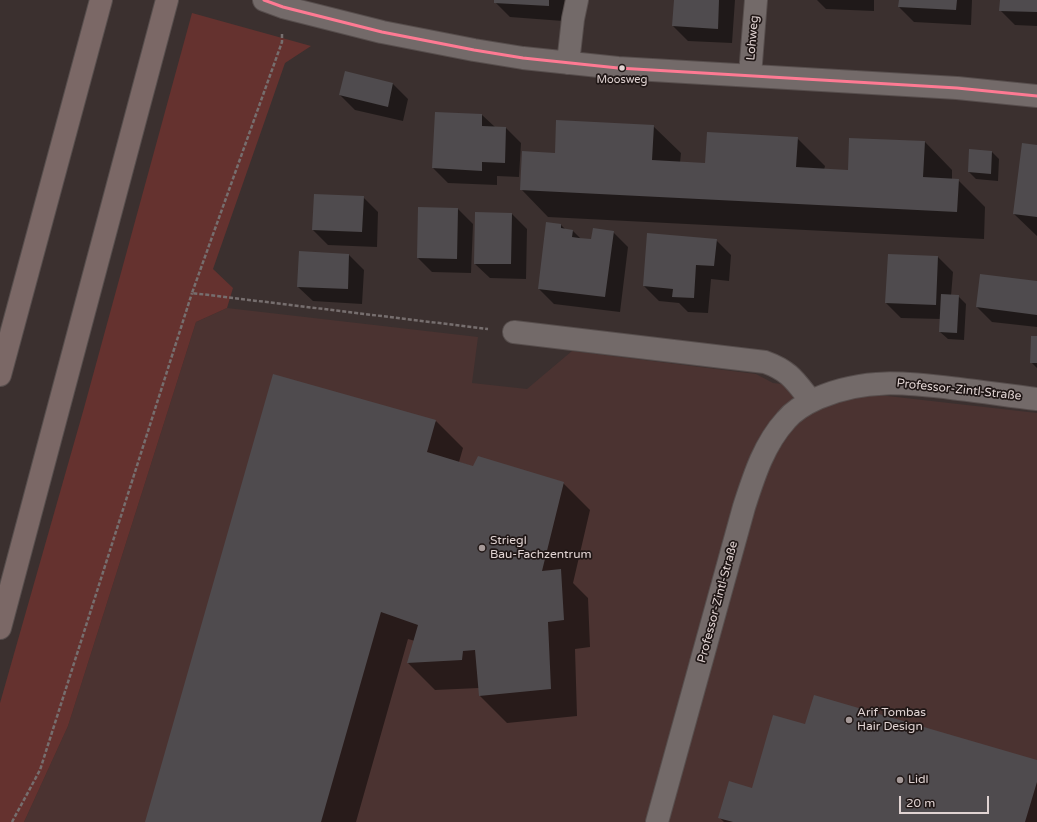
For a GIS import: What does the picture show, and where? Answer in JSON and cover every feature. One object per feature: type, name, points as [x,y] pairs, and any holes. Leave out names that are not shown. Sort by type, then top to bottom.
[{"type":"highway","points":[[0,375],[101,0]]},
{"type":"highway","points":[[0,628],[166,0]]},
{"type":"street","points":[[568,63],[573,19],[577,0]]},
{"type":"street","name":"Lohweg","points":[[750,75],[756,0]]},
{"type":"street","points":[[270,2],[382,32],[523,58],[618,68],[957,88],[1037,96]]},
{"type":"street","points":[[514,332],[765,362],[786,372],[811,401]]},
{"type":"street","name":"Professor-Zintl-Straße","points":[[658,822],[744,507],[766,449],[786,419],[811,401],[835,391],[880,383],[907,383],[1037,399]]},
{"type":"path","points":[[12,822],[40,770],[192,293],[282,42],[270,2]]},
{"type":"path","points":[[192,293],[514,332]]},
{"type":"shaded area","points":[[192,13],[311,46],[285,63],[213,269],[233,288],[227,308],[196,322],[68,726],[24,822],[0,822],[0,703],[84,408]]},
{"type":"shaded area","points":[[227,308],[478,337],[472,383],[527,389],[572,351],[756,374],[773,383],[1037,413],[1037,822],[24,822],[68,726],[196,322]]},
{"type":"building","points":[[494,0],[549,0],[549,6],[494,3]]},
{"type":"building","points":[[674,0],[719,0],[718,29],[672,26]]},
{"type":"building","points":[[899,0],[957,0],[956,10],[898,7]]},
{"type":"building","points":[[1000,0],[1037,0],[1037,12],[999,11]]},
{"type":"building","points":[[345,71],[393,83],[388,107],[339,95]]},
{"type":"building","points":[[435,112],[482,114],[482,126],[506,127],[505,163],[482,162],[482,171],[432,168]]},
{"type":"building","points":[[556,120],[654,125],[652,160],[705,163],[707,132],[798,137],[796,167],[848,170],[849,138],[925,141],[923,177],[959,179],[957,212],[520,190],[522,151],[555,153]]},
{"type":"building","points":[[1022,143],[1037,145],[1037,217],[1013,214]]},
{"type":"building","points":[[969,149],[992,151],[991,174],[968,172]]},
{"type":"building","points":[[314,194],[364,196],[362,232],[312,230]]},
{"type":"building","points":[[418,207],[458,208],[457,259],[417,258]]},
{"type":"building","points":[[475,212],[512,213],[511,264],[474,264]]},
{"type":"building","points":[[546,222],[561,224],[561,228],[573,230],[572,237],[579,238],[591,239],[593,228],[614,231],[605,297],[538,289]]},
{"type":"building","points":[[647,233],[717,239],[714,266],[696,265],[694,298],[672,297],[673,289],[643,286]]},
{"type":"building","points":[[299,251],[349,254],[348,289],[297,287]]},
{"type":"building","points":[[888,254],[938,256],[936,305],[885,303]]},
{"type":"building","points":[[980,274],[1037,281],[1037,315],[976,307]]},
{"type":"building","points":[[941,294],[959,295],[957,333],[939,332]]},
{"type":"building","points":[[1031,336],[1037,336],[1037,363],[1030,363]]},
{"type":"building","points":[[273,374],[436,420],[427,452],[473,466],[478,456],[564,482],[542,571],[561,569],[564,620],[548,622],[551,689],[479,696],[475,650],[463,651],[462,660],[407,663],[418,625],[381,612],[321,822],[145,822]]},
{"type":"building","points":[[814,695],[1037,760],[1037,782],[1025,822],[733,822],[718,818],[729,781],[752,788],[773,715],[805,724]]},
{"type":"transit line","points":[[264,0],[283,7],[382,32],[523,58],[618,68],[957,88],[1037,96]]},
{"type":"place","name":"Moosweg","points":[[622,68]]},
{"type":"place","name":"Striegl Bau-Fachzentrum","points":[[482,548]]},
{"type":"place","name":"Arif Tombas Hair Design","points":[[849,720]]},
{"type":"place","name":"Lidl","points":[[900,780]]}]
